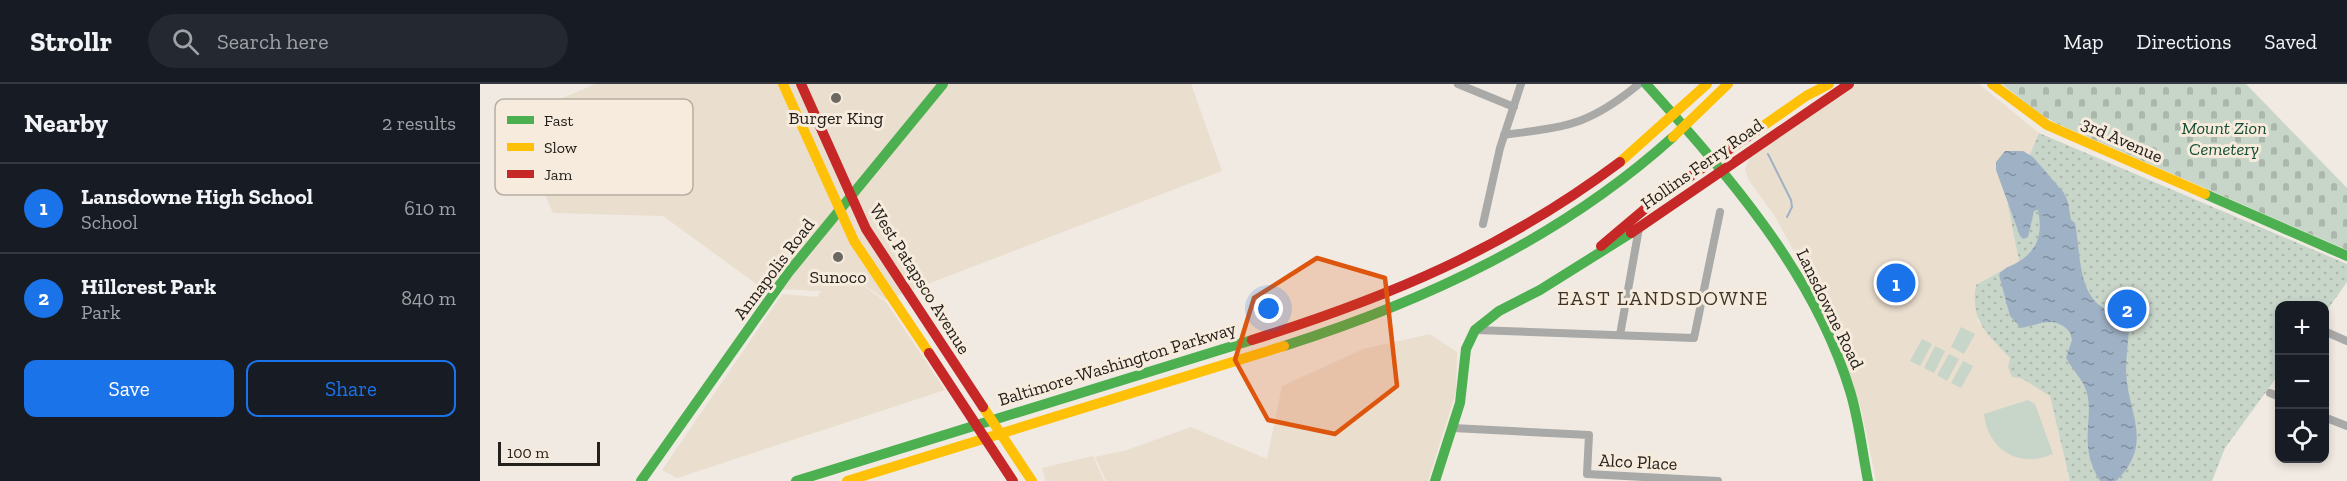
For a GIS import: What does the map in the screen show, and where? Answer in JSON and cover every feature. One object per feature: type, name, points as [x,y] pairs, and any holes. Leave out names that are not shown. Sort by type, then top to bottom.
[{"type":"main road","name":"West Patapsco Avenue","points":[[783,84],[839,212],[873,271],[1013,481]]},
{"type":"main road","name":"West Patapsco Avenue","points":[[801,84],[850,198],[885,262],[1032,481]]},
{"type":"main road","name":"Annapolis Road","points":[[641,481],[788,273],[943,84]]},
{"type":"main road","name":"Lansdowne Road","points":[[1646,84],[1723,170],[1786,256],[1816,311],[1847,380],[1868,481]]},
{"type":"main road","name":"Baltimore-Washington Parkway","points":[[796,481],[1266,335],[1413,283],[1491,246],[1552,210],[1612,169],[1667,123],[1707,84]]},
{"type":"main road","name":"Baltimore-Washington Parkway","points":[[847,481],[1355,322],[1426,294],[1498,259],[1560,223],[1621,181],[1677,134],[1728,84]]},
{"type":"main road","name":"Hollins Ferry Road","points":[[1574,270],[1652,203],[1806,96],[1829,84]]},
{"type":"main road","name":"Hollins Ferry Road","points":[[1475,330],[1499,311],[1574,270],[1639,228],[1849,84]]},
{"type":"main road","name":"3rd Avenue","points":[[1992,84],[2047,125],[2347,255]]},
{"type":"main road","points":[[1435,481],[1454,428],[1463,389],[1466,349],[1475,330]]},
{"type":"main road","points":[[997,458],[1009,462],[1022,481]]},
{"type":"street","points":[[1458,84],[1514,107]]},
{"type":"street","points":[[1483,224],[1504,135],[1521,84]]},
{"type":"street","points":[[1504,135],[1573,125],[1587,120],[1617,102],[1639,84]]},
{"type":"street","points":[[1475,330],[1694,338],[1720,212]]},
{"type":"street","points":[[1620,335],[1639,228]]},
{"type":"street","points":[[2329,333],[2347,341]]},
{"type":"street","points":[[2270,393],[2275,395]]},
{"type":"street","points":[[2329,419],[2347,426]]},
{"type":"street","name":"Alco Place","points":[[1454,428],[1589,435],[1587,474],[1718,481]]},
{"type":"highlighted area","points":[[1317,258],[1385,278],[1397,386],[1335,434],[1268,420],[1235,360],[1254,298]]},
{"type":"shaded area","points":[[595,84],[1191,84],[1222,171],[886,300],[839,268],[886,302],[945,390],[677,478],[662,470],[782,294],[817,297],[821,291],[762,288],[663,216],[553,213],[545,195],[693,195],[693,99],[561,99]]},
{"type":"shaded area","points":[[1856,84],[1979,84],[2039,133],[2008,206],[2019,261],[1977,320],[2010,358],[2008,367],[2050,396],[2070,481],[1876,481],[1862,412],[1838,340],[1810,280],[1774,215],[1748,179],[1745,169],[1751,155]]},
{"type":"shaded area","points":[[1430,334],[1457,352],[1456,392],[1428,481],[1106,481],[1095,457],[1127,450],[1191,427],[1267,459],[1282,386],[1363,349]]},
{"type":"shaded area","points":[[1093,456],[1104,481],[1046,481],[1042,468]]},
{"type":"green space","name":"Mount Zion Cemetery","points":[[2002,84],[2246,84],[2347,188],[2347,250],[2058,124],[2041,115]]},
{"type":"green space","points":[[2039,133],[2347,264],[2347,282],[2329,307],[2329,301],[2275,301],[2275,379],[2225,448],[2212,481],[2070,481],[2050,396],[2021,378],[2012,377],[2008,367],[2010,358],[1988,334],[1978,318],[1976,285],[2019,261],[2008,206]]},
{"type":"green space","points":[[1961,327],[1975,334],[1964,354],[1951,347]]},
{"type":"green space","points":[[1922,339],[1932,344],[1920,366],[1910,361]]},
{"type":"green space","points":[[1935,346],[1945,351],[1934,373],[1924,368]]},
{"type":"green space","points":[[1949,354],[1959,359],[1947,381],[1937,375]]},
{"type":"green space","points":[[1963,361],[1973,366],[1961,388],[1951,383]]},
{"type":"green space","points":[[2028,400],[2035,404],[2053,454],[2028,459],[2017,457],[2007,453],[1992,438],[1984,414]]},
{"type":"water","points":[[2005,151],[2023,151],[2033,157],[2064,193],[2071,220],[2075,223],[2083,277],[2091,297],[2106,309],[2119,313],[2129,323],[2127,385],[2137,440],[2128,467],[2116,481],[2100,481],[2093,467],[2088,441],[2088,396],[2084,385],[2066,358],[2072,340],[2070,332],[2058,323],[2052,322],[2021,328],[2010,316],[1999,275],[2004,269],[2029,254],[2037,242],[2040,227],[2038,210],[2034,211],[2028,237],[2023,239],[2020,236],[1996,170],[1996,162]]},
{"type":"waterway","points":[[1768,154],[1791,200],[1792,207],[1787,217]]},
{"type":"traffic: fast","points":[[641,481],[788,273],[943,84]]},
{"type":"traffic: fast","points":[[1646,84],[1737,189],[1791,265],[1814,305],[1834,347],[1850,391],[1868,481]]},
{"type":"traffic: fast","points":[[1284,346],[1389,309],[1440,287],[1538,236],[1585,206],[1673,137]]},
{"type":"traffic: fast","points":[[2205,194],[2347,256]]},
{"type":"traffic: fast","points":[[1435,481],[1460,403],[1466,349],[1475,330],[1499,311],[1540,290],[1631,233]]},
{"type":"traffic: fast","points":[[796,481],[1252,340]]},
{"type":"traffic: slow","points":[[783,84],[854,241],[929,353]]},
{"type":"traffic: slow","points":[[1620,162],[1707,84]]},
{"type":"traffic: slow","points":[[1673,137],[1728,84]]},
{"type":"traffic: slow","points":[[1756,131],[1806,96],[1829,84]]},
{"type":"traffic: slow","points":[[1992,84],[2047,125],[2205,194]]},
{"type":"traffic: slow","points":[[847,481],[1284,346]]},
{"type":"traffic: slow","points":[[983,407],[1032,481]]},
{"type":"traffic: jam","points":[[801,84],[866,229],[983,407]]},
{"type":"traffic: jam","points":[[1631,233],[1849,84]]},
{"type":"traffic: jam","points":[[1601,246],[1652,203],[1756,131]]},
{"type":"traffic: jam","points":[[1252,340],[1351,306],[1444,268],[1533,220],[1577,193],[1620,162]]},
{"type":"traffic: jam","points":[[929,353],[1013,481]]},
{"type":"place","name":"Burger King","points":[[836,98]]},
{"type":"place","name":"Sunoco","points":[[838,257]]},
{"type":"place","name":"Lansdowne High School","points":[[1896,283]]},
{"type":"place","name":"Hillcrest Park","points":[[2127,309]]},
{"type":"district","name":"EAST LANDSDOWNE","points":[[1663,298]]}]
